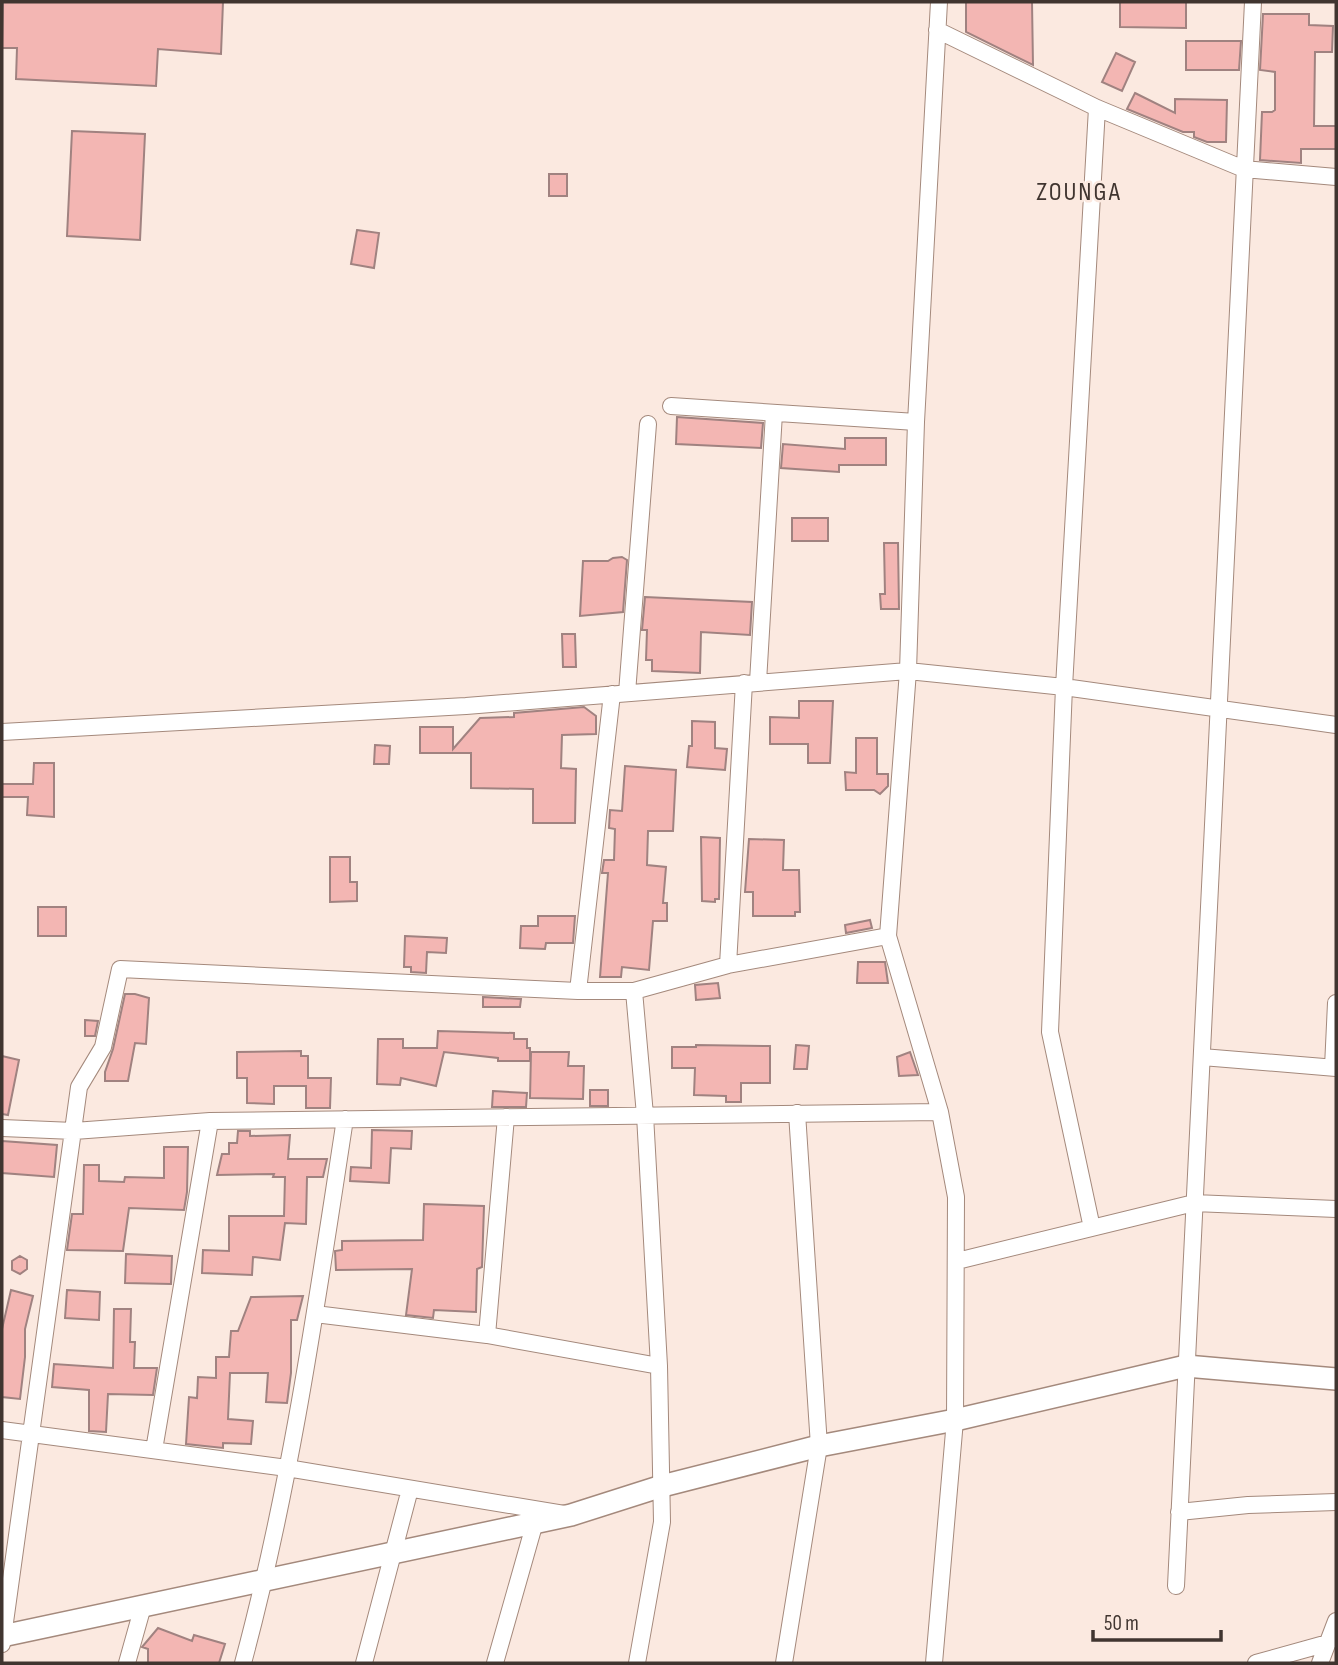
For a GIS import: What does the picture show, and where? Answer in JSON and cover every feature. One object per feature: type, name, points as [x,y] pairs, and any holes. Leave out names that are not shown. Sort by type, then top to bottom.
[{"type":"street","points":[[934,1663],[955,1420],[956,1197],[940,1112],[888,936],[908,671],[916,422],[939,2]]},
{"type":"street","points":[[1176,1586],[1253,2]]},
{"type":"street","points":[[937,30],[1097,108],[1244,169],[1336,177]]},
{"type":"street","points":[[1092,1228],[1050,1032],[1064,687],[1097,108]]},
{"type":"street","points":[[671,406],[916,422]]},
{"type":"street","points":[[728,965],[774,413]]},
{"type":"street","points":[[578,991],[619,693],[648,424]]},
{"type":"street","points":[[2,732],[466,706],[908,671],[1064,687],[1336,724]]},
{"type":"street","points":[[888,936],[728,965],[634,991],[578,991],[120,969],[103,1047],[79,1087],[31,1434],[9,1548],[3,1638],[394,1552],[537,1516],[571,1515],[662,1486],[819,1446],[955,1420],[1186,1366],[1336,1378]]},
{"type":"street","points":[[634,991],[645,1115],[659,1366],[663,1522],[637,1663]]},
{"type":"street","points":[[1202,1057],[1335,1068],[1336,1003]]},
{"type":"street","points":[[2,1128],[74,1131],[210,1121],[940,1112]]},
{"type":"street","points":[[784,1663],[819,1446],[797,1113]]},
{"type":"street","points":[[487,1335],[506,1117]]},
{"type":"street","points":[[243,1663],[265,1581],[287,1468],[315,1314],[345,1119]]},
{"type":"street","points":[[153,1450],[210,1121]]},
{"type":"street","points":[[957,1261],[1194,1203],[1336,1209]]},
{"type":"street","points":[[315,1314],[487,1335],[659,1366]]},
{"type":"street","points":[[2,1430],[287,1468],[410,1489],[537,1516]]},
{"type":"street","points":[[364,1663],[410,1489]]},
{"type":"street","points":[[1179,1512],[1248,1505],[1336,1502]]},
{"type":"street","points":[[495,1663],[537,1516]]},
{"type":"street","points":[[127,1663],[143,1606]]},
{"type":"street","points":[[1320,1663],[1336,1621]]},
{"type":"street","points":[[1256,1663],[1328,1643]]},
{"type":"building","points":[[3,2],[223,2],[221,54],[158,49],[156,86],[16,79],[17,48],[2,48]]},
{"type":"building","points":[[966,2],[1032,2],[1033,65],[966,32]]},
{"type":"building","points":[[1120,2],[1186,2],[1186,28],[1120,27]]},
{"type":"building","points":[[1263,14],[1309,14],[1309,25],[1333,26],[1332,52],[1315,52],[1314,126],[1336,126],[1336,149],[1301,149],[1301,163],[1260,160],[1262,112],[1275,110],[1275,72],[1260,70]]},
{"type":"building","points":[[1186,41],[1241,41],[1239,70],[1186,70]]},
{"type":"building","points":[[1116,53],[1135,62],[1122,91],[1102,82]]},
{"type":"building","points":[[1135,93],[1175,113],[1175,99],[1227,100],[1226,142],[1207,142],[1194,137],[1194,132],[1183,132],[1127,109]]},
{"type":"building","points":[[72,131],[145,134],[140,240],[67,236]]},
{"type":"building","points":[[549,174],[567,174],[567,196],[549,196]]},
{"type":"building","points":[[357,230],[379,233],[374,268],[351,264]]},
{"type":"building","points":[[677,417],[763,423],[761,448],[676,444]]},
{"type":"building","points":[[845,438],[886,438],[886,465],[839,465],[839,472],[781,468],[783,444],[845,449]]},
{"type":"building","points":[[792,518],[828,518],[828,541],[792,541]]},
{"type":"building","points":[[884,543],[898,543],[899,609],[881,609],[880,594],[885,594]]},
{"type":"building","points":[[622,557],[627,560],[623,612],[580,616],[583,561],[608,561]]},
{"type":"building","points":[[645,597],[752,602],[750,635],[701,632],[700,673],[652,671],[652,660],[646,660],[647,630],[642,630]]},
{"type":"building","points":[[562,634],[575,634],[576,667],[563,667]]},
{"type":"building","points":[[799,701],[833,701],[830,763],[808,763],[808,744],[770,744],[770,717],[799,718]]},
{"type":"building","points":[[584,707],[596,716],[596,734],[562,735],[561,768],[576,769],[575,823],[533,823],[533,789],[471,788],[471,753],[420,753],[420,727],[453,727],[453,749],[480,718],[514,717],[514,713]]},
{"type":"building","points":[[692,721],[715,722],[715,748],[727,749],[725,770],[687,767],[689,746],[692,746]]},
{"type":"building","points":[[856,738],[877,738],[877,774],[888,774],[888,786],[880,794],[874,790],[846,790],[845,772],[856,773]]},
{"type":"building","points":[[375,745],[390,746],[389,764],[374,764]]},
{"type":"building","points":[[34,763],[54,763],[54,817],[27,815],[28,797],[2,797],[2,784],[33,784]]},
{"type":"building","points":[[625,766],[676,770],[673,831],[648,831],[647,865],[666,867],[663,903],[667,903],[667,921],[653,921],[649,970],[622,967],[621,977],[600,977],[608,873],[602,873],[604,860],[614,860],[615,829],[609,828],[610,810],[622,811]]},
{"type":"building","points":[[701,837],[720,838],[719,899],[715,899],[715,902],[702,901]]},
{"type":"building","points":[[749,839],[784,840],[783,870],[799,870],[800,912],[795,912],[795,916],[753,916],[753,892],[745,892]]},
{"type":"building","points":[[330,857],[350,857],[350,882],[357,882],[357,901],[330,902]]},
{"type":"building","points":[[38,907],[66,907],[66,936],[38,936]]},
{"type":"building","points":[[538,916],[575,916],[573,943],[546,943],[545,949],[520,948],[521,926],[538,926]]},
{"type":"building","points":[[870,920],[872,928],[846,933],[845,925]]},
{"type":"building","points":[[405,936],[447,938],[446,953],[427,952],[426,973],[411,972],[411,967],[404,967]]},
{"type":"building","points":[[858,962],[885,962],[888,983],[857,983]]},
{"type":"building","points":[[718,983],[720,998],[696,1000],[695,985]]},
{"type":"building","points":[[125,994],[149,998],[146,1044],[135,1043],[128,1081],[105,1081],[105,1072]]},
{"type":"building","points":[[483,997],[521,999],[520,1007],[483,1007]]},
{"type":"building","points":[[85,1020],[98,1021],[95,1036],[85,1036]]},
{"type":"building","points":[[438,1031],[514,1033],[514,1039],[527,1039],[530,1061],[498,1061],[498,1058],[444,1052],[436,1086],[401,1078],[400,1085],[377,1084],[378,1039],[403,1039],[403,1048],[437,1048]]},
{"type":"building","points":[[796,1045],[809,1046],[807,1069],[794,1069]]},
{"type":"building","points":[[770,1046],[770,1083],[741,1083],[741,1102],[726,1102],[726,1096],[694,1095],[695,1068],[672,1068],[672,1047]]},
{"type":"building","points":[[301,1051],[301,1056],[308,1056],[308,1078],[331,1078],[330,1108],[306,1108],[306,1086],[274,1086],[274,1104],[247,1103],[247,1078],[237,1078],[237,1052]]},
{"type":"building","points":[[531,1052],[569,1052],[568,1066],[584,1066],[583,1099],[530,1098]]},
{"type":"building","points":[[910,1052],[918,1075],[899,1076],[897,1057]]},
{"type":"building","points":[[2,1056],[19,1060],[8,1115],[2,1114]]},
{"type":"building","points":[[590,1090],[608,1090],[608,1106],[590,1106]]},
{"type":"building","points":[[493,1091],[527,1093],[526,1107],[492,1107]]},
{"type":"building","points":[[372,1130],[412,1131],[411,1149],[391,1148],[389,1183],[350,1181],[351,1167],[371,1168]]},
{"type":"building","points":[[238,1131],[250,1131],[250,1136],[290,1135],[288,1159],[327,1159],[323,1177],[307,1177],[306,1224],[285,1223],[280,1260],[253,1257],[252,1275],[202,1273],[203,1250],[229,1251],[229,1216],[284,1216],[285,1177],[273,1177],[274,1174],[217,1175],[222,1154],[229,1154],[229,1143],[237,1143]]},
{"type":"building","points":[[2,1141],[57,1145],[54,1177],[2,1173]]},
{"type":"building","points":[[164,1147],[188,1147],[184,1210],[129,1208],[123,1251],[67,1250],[72,1214],[83,1214],[84,1165],[99,1165],[99,1181],[124,1182],[125,1177],[164,1178]]},
{"type":"building","points":[[424,1204],[484,1206],[482,1267],[477,1269],[476,1312],[434,1310],[433,1318],[406,1315],[412,1269],[336,1270],[335,1251],[342,1250],[342,1241],[423,1240]]},
{"type":"building","points":[[126,1254],[172,1256],[171,1284],[125,1283]]},
{"type":"building","points":[[20,1256],[27,1260],[27,1269],[20,1274],[12,1270],[12,1261]]},
{"type":"building","points":[[11,1290],[33,1296],[25,1329],[20,1399],[2,1397],[2,1329]]},
{"type":"building","points":[[67,1290],[100,1292],[99,1320],[65,1318]]},
{"type":"building","points":[[303,1296],[297,1320],[291,1320],[291,1373],[287,1403],[266,1402],[268,1373],[230,1373],[228,1419],[253,1421],[251,1444],[223,1443],[223,1448],[186,1444],[189,1397],[197,1398],[198,1377],[216,1378],[216,1357],[229,1357],[231,1331],[238,1331],[251,1297]]},
{"type":"building","points":[[114,1309],[131,1309],[130,1342],[135,1342],[134,1368],[157,1368],[153,1395],[108,1394],[106,1432],[89,1431],[89,1390],[52,1387],[54,1364],[113,1368]]},
{"type":"building","points":[[158,1628],[192,1641],[194,1635],[225,1644],[219,1663],[148,1663],[148,1649],[142,1647]]},
{"type":"district","name":"ZOUNGA","points":[[1079,191]]}]
